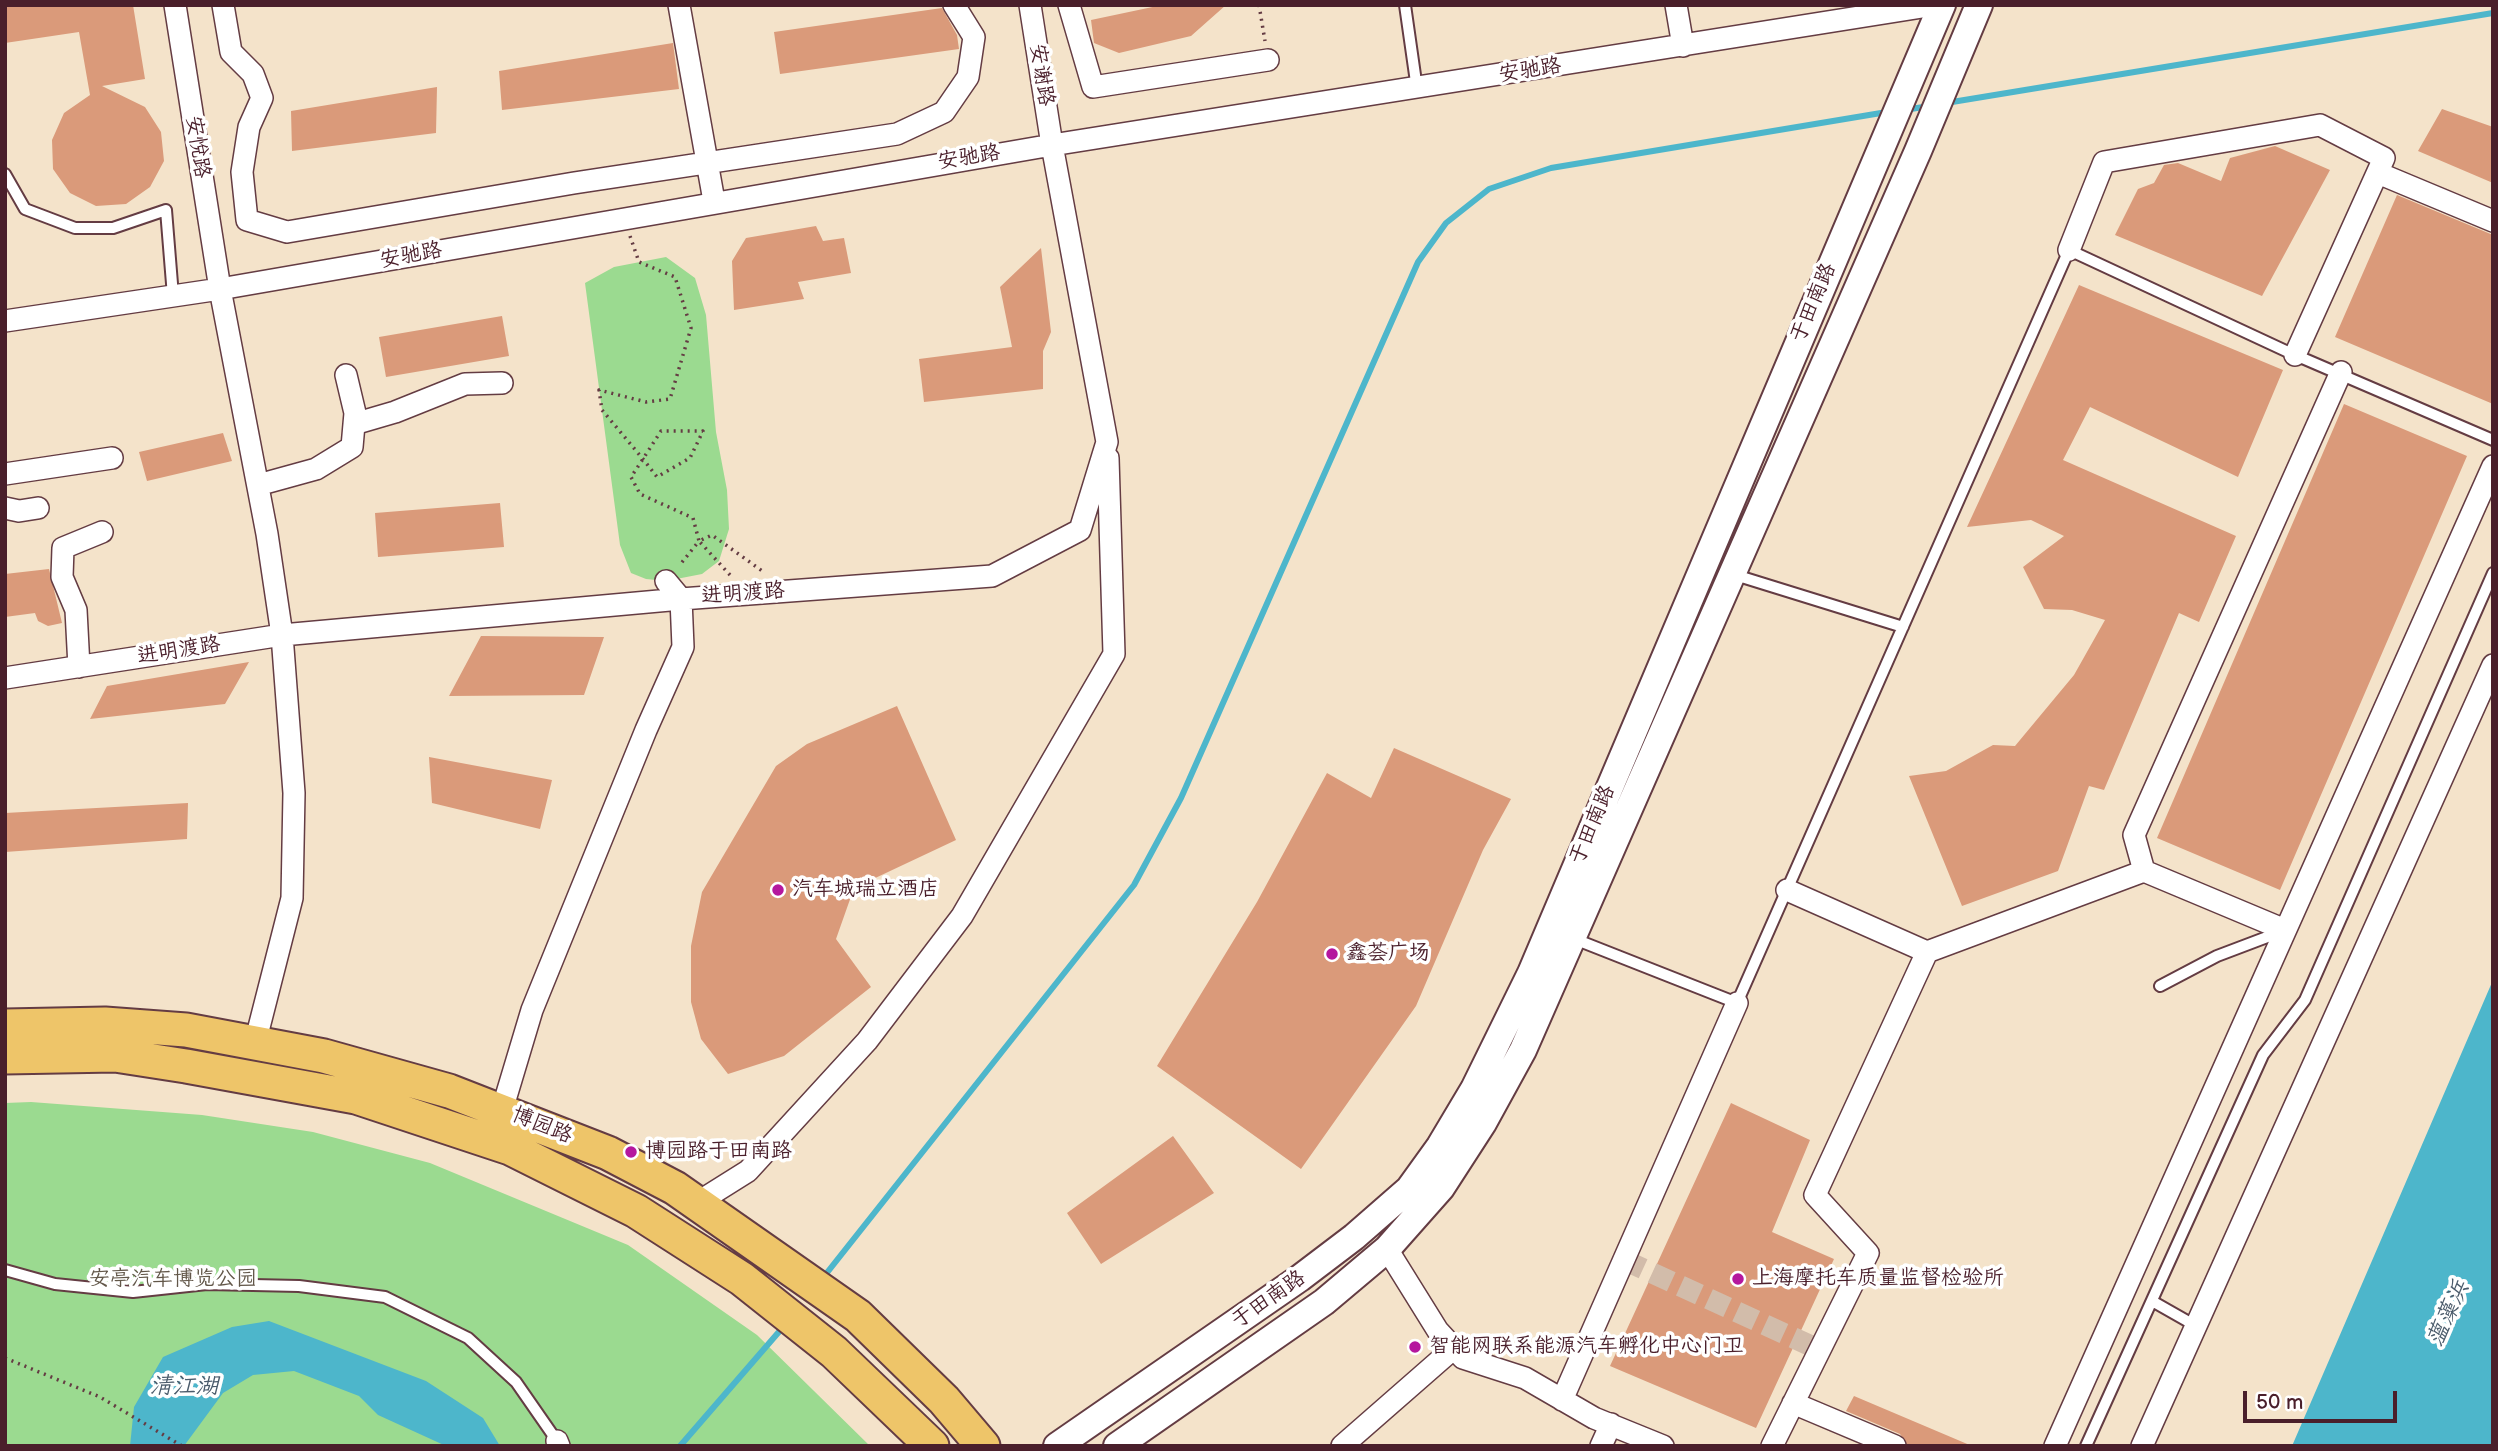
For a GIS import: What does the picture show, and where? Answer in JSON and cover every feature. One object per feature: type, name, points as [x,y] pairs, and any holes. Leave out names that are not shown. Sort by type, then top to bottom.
[{"type":"main road","name":"博园路","points":[[5,1026],[105,1024],[186,1030],[255,1043],[389,1072],[502,1110],[608,1153],[697,1203],[858,1316],[944,1400],[982,1446]]},
{"type":"main road","name":"博园路","points":[[5,1057],[115,1055],[356,1097],[433,1120],[510,1148],[584,1183],[694,1246],[742,1279],[834,1352],[932,1446]]},
{"type":"street","name":"安悦路","points":[[175,5],[220,289],[258,485],[282,635],[294,793],[292,898],[255,1043]]},
{"type":"street","points":[[223,5],[231,52],[253,74],[262,98],[249,127],[242,173],[247,220],[287,232],[574,183],[897,134],[944,112],[968,77],[974,37],[954,5]]},
{"type":"street","points":[[679,5],[714,201]]},
{"type":"street","name":"安谢路","points":[[1030,5],[1052,145]]},
{"type":"street","points":[[1069,5],[1093,87],[1268,60]]},
{"type":"street","points":[[1676,5],[1683,46]]},
{"type":"street","name":"安驰路","points":[[5,321],[220,289],[714,201],[1052,145],[1935,5]]},
{"type":"street","name":"于田南路","points":[[1117,1446],[1324,1302],[1387,1249],[1441,1188],[1483,1123],[1523,1049],[1572,938],[1604,834],[1874,162],[1942,5]]},
{"type":"street","name":"于田南路","points":[[1057,1446],[1300,1279],[1409,1189],[1474,1089],[1732,574],[1919,151],[1979,5]]},
{"type":"street","points":[[2070,250],[2104,162],[2320,125],[2385,158],[2295,355]]},
{"type":"street","name":"进明渡路","points":[[5,678],[282,635],[681,599],[992,576],[1080,530],[1107,442],[1052,145]]},
{"type":"street","points":[[2378,173],[2493,221]]},
{"type":"street","points":[[2144,871],[2134,835],[2341,372]]},
{"type":"street","points":[[258,485],[316,469],[352,447],[355,413],[346,375]]},
{"type":"street","points":[[354,424],[395,412],[465,384],[502,383]]},
{"type":"street","points":[[697,1203],[748,1171],[867,1041],[962,916],[1114,654],[1107,442]]},
{"type":"street","points":[[5,474],[112,458]]},
{"type":"street","points":[[2055,1446],[2493,466]]},
{"type":"street","points":[[5,508],[19,511],[38,508]]},
{"type":"street","points":[[79,667],[76,610],[62,577],[63,548],[102,532]]},
{"type":"street","points":[[502,1110],[532,1010],[646,730],[684,647],[681,599],[666,581]]},
{"type":"street","points":[[2142,1446],[2493,665]]},
{"type":"street","points":[[1787,890],[1927,952],[2144,871],[2285,930]]},
{"type":"street","points":[[1772,1446],[1868,1252],[1815,1195],[1927,952]]},
{"type":"street","points":[[1562,1399],[1737,1003]]},
{"type":"street","points":[[1387,1249],[1438,1331],[1463,1358],[1524,1378],[1611,1424],[1662,1446]]},
{"type":"street","points":[[1342,1446],[1454,1348]]},
{"type":"street","points":[[1793,1403],[1895,1446]]},
{"type":"street","points":[[1601,1446],[1611,1424]]},
{"type":"lane","points":[[1405,5],[1418,89]]},
{"type":"lane","points":[[5,174],[25,209],[75,228],[113,228],[166,210],[173,296]]},
{"type":"lane","points":[[1572,938],[1737,1003],[2070,250],[2295,355],[2341,372],[2493,440]]},
{"type":"lane","points":[[2086,1446],[2263,1055],[2305,1000],[2493,573]]},
{"type":"lane","points":[[1732,574],[1903,627]]},
{"type":"lane","points":[[2160,986],[2217,956],[2285,930]]},
{"type":"lane","points":[[5,1270],[55,1284],[133,1292],[220,1284],[299,1286],[385,1297],[468,1338],[516,1382],[558,1444]]},
{"type":"lane","points":[[2151,1301],[2196,1326]]},
{"type":"path","points":[[624,219],[639,262],[675,278],[691,328],[670,399],[646,402],[599,390],[602,410],[643,459],[657,477],[690,458],[703,431],[661,431],[643,459],[631,477],[640,494],[693,518],[699,541],[748,594]]},
{"type":"path","points":[[666,581],[699,541],[712,535],[772,577],[773,592]]},
{"type":"path","points":[[5,1358],[100,1397],[182,1446]]},
{"type":"green space","points":[[666,257],[695,278],[706,315],[716,432],[727,490],[729,529],[719,561],[702,574],[666,581],[646,579],[631,573],[620,545],[585,283],[614,267]]},
{"type":"green space","name":"安亭汽车博览公园","points":[[31,1102],[202,1115],[313,1132],[430,1163],[628,1245],[757,1335],[870,1446],[5,1446],[5,1103]]},
{"type":"water","name":"蕰藻浜","points":[[2493,980],[2493,1446],[2292,1446],[2371,1263]]},
{"type":"water","name":"清江湖","points":[[269,1321],[426,1381],[483,1418],[500,1446],[446,1446],[378,1415],[359,1396],[294,1371],[253,1375],[223,1393],[184,1446],[130,1446],[134,1407],[163,1357],[232,1327]]},
{"type":"building","points":[[5,5],[133,5],[145,79],[102,86],[145,107],[161,132],[164,161],[150,187],[126,204],[96,206],[70,193],[53,169],[52,140],[64,113],[90,95],[79,32],[5,43]]},
{"type":"building","points":[[1162,5],[1226,5],[1191,36],[1119,53],[1094,43],[1091,20]]},
{"type":"building","points":[[942,8],[957,35],[959,49],[780,74],[774,32]]},
{"type":"building","points":[[673,43],[679,89],[502,110],[499,71]]},
{"type":"building","points":[[437,87],[436,133],[292,151],[291,111]]},
{"type":"building","points":[[2442,109],[2493,127],[2493,183],[2418,151]]},
{"type":"building","points":[[2275,146],[2330,170],[2262,296],[2115,235],[2138,189],[2154,183],[2164,165],[2178,163],[2221,181],[2230,158]]},
{"type":"building","points":[[2397,195],[2493,235],[2493,404],[2335,337]]},
{"type":"building","points":[[816,226],[823,241],[844,238],[851,273],[798,282],[804,299],[734,310],[732,261],[746,238]]},
{"type":"building","points":[[1041,248],[1051,332],[1043,351],[1043,389],[924,402],[919,359],[1012,347],[1000,287]]},
{"type":"building","points":[[2079,285],[2283,370],[2238,477],[2090,407],[2063,460],[2236,536],[2199,622],[2179,613],[2104,790],[2089,786],[2058,871],[1962,906],[1909,776],[1946,771],[1993,745],[2015,746],[2074,675],[2105,620],[2072,610],[2044,609],[2023,567],[2064,536],[2031,520],[1967,527]]},
{"type":"building","points":[[502,316],[509,356],[386,377],[379,337]]},
{"type":"building","points":[[2344,404],[2467,456],[2280,890],[2157,838]]},
{"type":"building","points":[[223,433],[232,461],[147,481],[139,452]]},
{"type":"building","points":[[500,503],[504,547],[378,557],[375,513]]},
{"type":"building","points":[[49,569],[62,623],[48,626],[38,621],[35,613],[5,617],[5,574]]},
{"type":"building","points":[[481,636],[604,637],[584,695],[449,696]]},
{"type":"building","points":[[249,662],[225,704],[90,719],[107,686]]},
{"type":"building","name":"汽车城瑞立酒店","points":[[897,706],[956,840],[854,888],[836,939],[871,987],[784,1056],[728,1074],[701,1039],[691,1002],[691,946],[702,892],[776,766],[807,744]]},
{"type":"building","name":"鑫荟广场","points":[[1394,748],[1511,799],[1483,850],[1416,1006],[1301,1169],[1157,1066],[1257,902],[1327,773],[1371,798]]},
{"type":"building","points":[[429,757],[552,780],[540,829],[432,803]]},
{"type":"building","points":[[188,803],[187,839],[5,852],[5,813]]},
{"type":"building","name":"上海摩托车质量监督检验所","points":[[1731,1103],[1810,1140],[1772,1232],[1834,1259],[1756,1428],[1610,1366]]},
{"type":"building","points":[[1173,1136],[1214,1193],[1101,1264],[1067,1213]]},
{"type":"building","points":[[1854,1396],[1972,1446],[1908,1446],[1900,1434],[1846,1411]]},
{"type":"waterway","points":[[1946,103],[2493,13]]},
{"type":"waterway","points":[[1905,110],[1929,106]]},
{"type":"waterway","points":[[822,1279],[1134,885],[1181,798],[1418,262],[1446,223],[1489,189],[1551,168],[1887,112]]},
{"type":"waterway","points":[[680,1446],[784,1326]]},
{"type":"tunnel","points":[[1624,1260],[1820,1350]]},
{"type":"place","name":"汽车城瑞立酒店","points":[[778,890]]},
{"type":"place","name":"鑫荟广场","points":[[1332,954]]},
{"type":"place","name":"博园路于田南路","points":[[631,1152]]},
{"type":"place","name":"上海摩托车质量监督检验所","points":[[1738,1279]]},
{"type":"place","name":"智能网联系能源汽车孵化中心门卫","points":[[1415,1347]]}]
